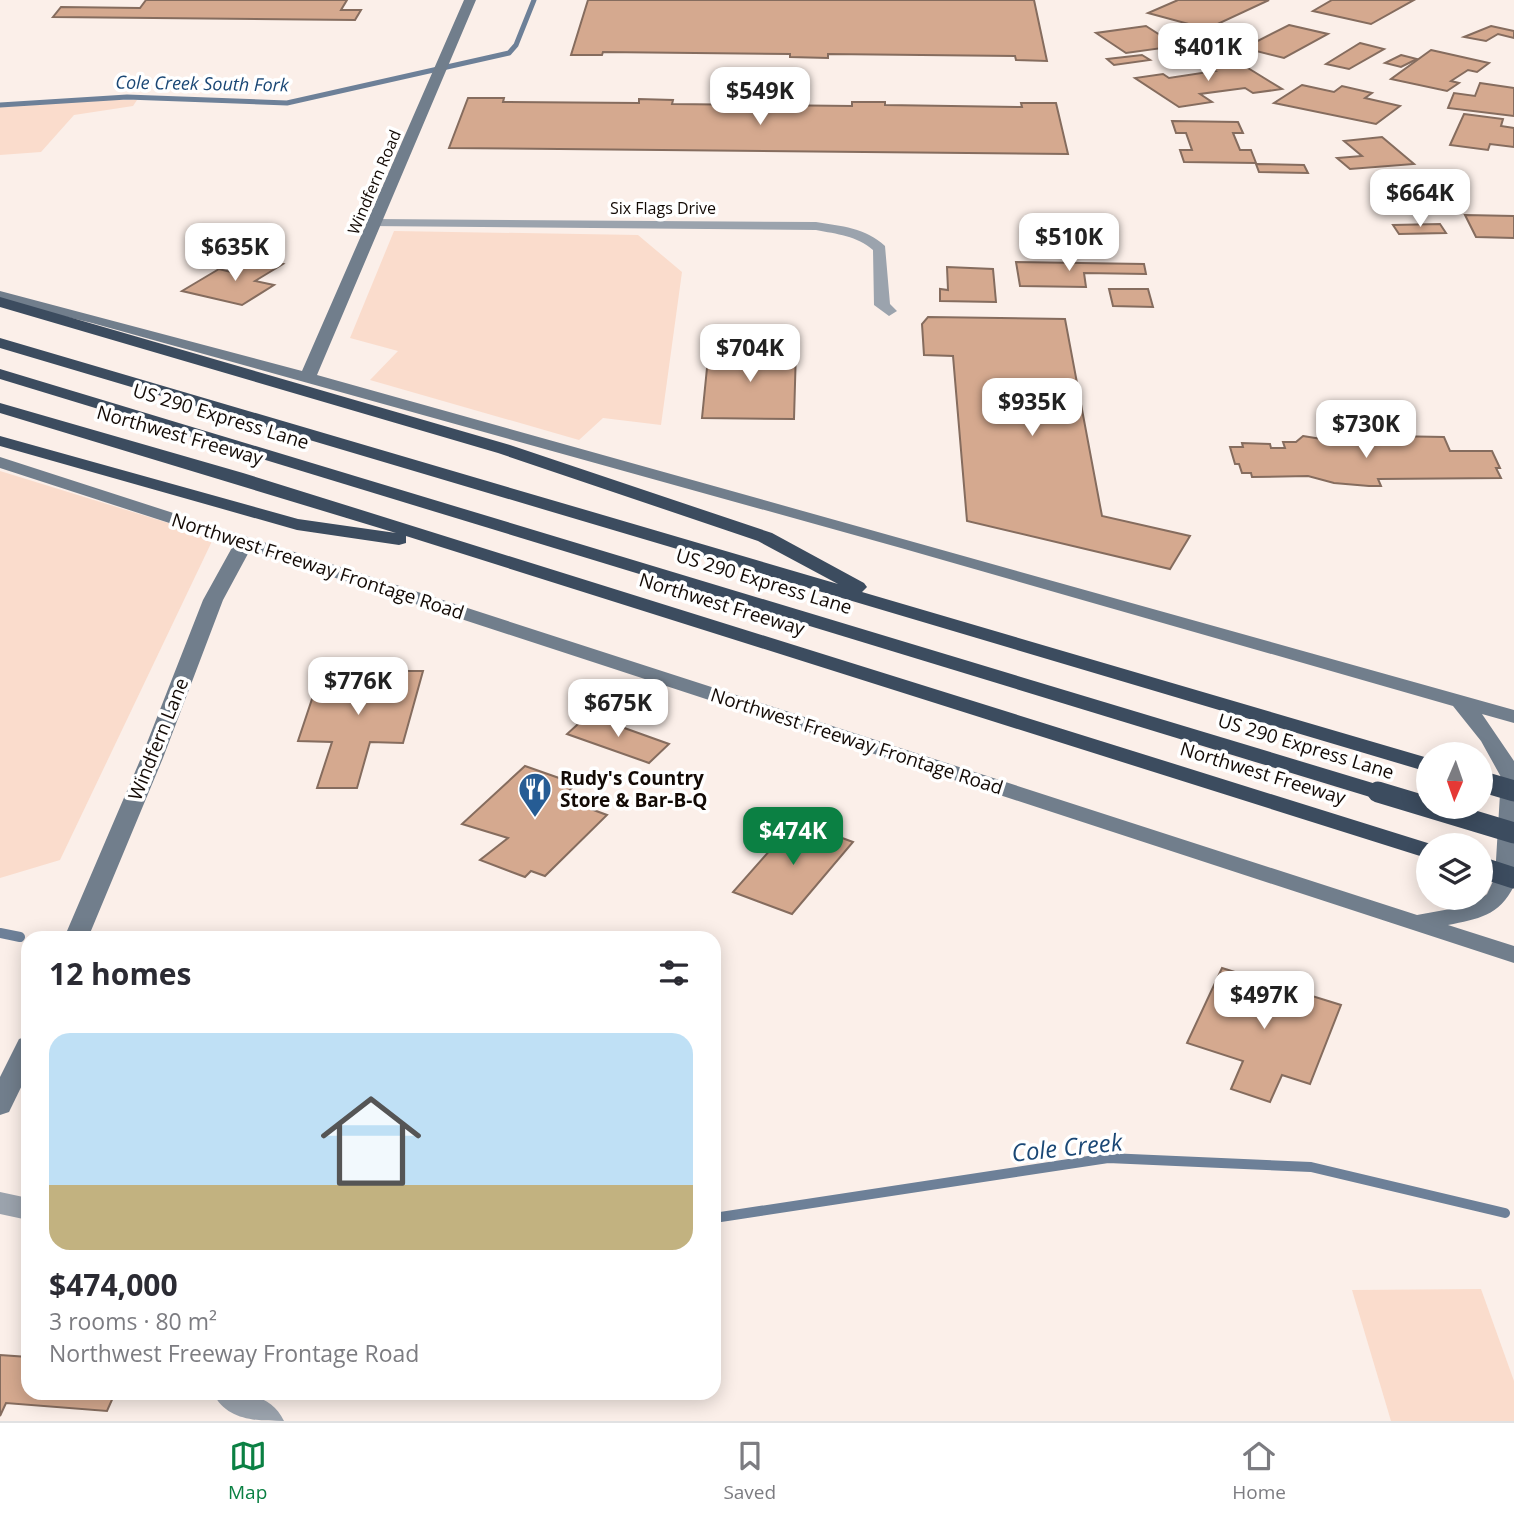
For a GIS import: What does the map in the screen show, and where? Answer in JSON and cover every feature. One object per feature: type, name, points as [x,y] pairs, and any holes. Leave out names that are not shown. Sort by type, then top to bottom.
[{"type":"highway","points":[[0,302],[504,449],[765,537],[899,609]]},
{"type":"highway","name":"Northwest Freeway","points":[[0,343],[1416,762]]},
{"type":"highway","name":"US 290 Express Lane","points":[[0,374],[1514,833]]},
{"type":"highway","name":"Northwest Freeway","points":[[0,408],[237,477],[1416,847]]},
{"type":"highway","points":[[0,441],[297,524],[460,548]]},
{"type":"highway","points":[[1493,785],[1514,791]]},
{"type":"highway","points":[[1493,871],[1514,878]]},
{"type":"main road","name":"Windfern Road","points":[[308,377],[356,271],[470,0]]},
{"type":"main road","points":[[0,296],[308,377],[1514,717]]},
{"type":"main road","name":"Northwest Freeway Frontage Road","points":[[0,462],[1514,955]]},
{"type":"main road","name":"Windfern Lane","points":[[79,931],[152,758],[213,600],[245,541]]},
{"type":"main road","points":[[1415,923],[1479,911],[1496,899],[1507,877],[1512,777],[1491,739],[1459,700]]},
{"type":"main road","points":[[0,1105],[21,1060]]},
{"type":"street","name":"Six Flags Drive","points":[[374,223],[816,226],[847,230],[869,238],[880,249],[881,305],[889,311]]},
{"type":"street","points":[[0,1203],[21,1208]]},
{"type":"street","points":[[238,1400],[269,1421]]},
{"type":"shaded area","points":[[137,100],[133,106],[74,115],[41,152],[0,155],[0,104]]},
{"type":"shaded area","points":[[394,231],[638,235],[682,272],[661,425],[603,418],[579,440],[370,380],[398,351],[350,338]]},
{"type":"shaded area","points":[[0,471],[214,537],[60,860],[0,878]]},
{"type":"shaded area","points":[[1481,1289],[1514,1381],[1514,1421],[1391,1421],[1352,1290]]},
{"type":"building","points":[[146,0],[347,0],[341,10],[361,10],[355,20],[53,17],[61,7],[140,8]]},
{"type":"building","points":[[588,0],[1034,0],[1047,61],[1016,60],[1015,56],[828,54],[828,58],[790,57],[790,54],[603,52],[602,55],[571,55]]},
{"type":"building","points":[[1178,0],[1269,0],[1207,29],[1148,13]]},
{"type":"building","points":[[1332,0],[1414,0],[1371,24],[1313,11]]},
{"type":"building","points":[[1289,25],[1328,34],[1284,58],[1244,48]]},
{"type":"building","points":[[1146,26],[1177,46],[1126,53],[1096,33]]},
{"type":"building","points":[[1491,26],[1514,31],[1514,38],[1498,34],[1486,41],[1464,37]]},
{"type":"building","points":[[1360,43],[1384,49],[1349,69],[1326,64]]},
{"type":"building","points":[[1431,50],[1489,63],[1477,72],[1468,70],[1451,81],[1459,83],[1447,91],[1391,79]]},
{"type":"building","points":[[1142,55],[1150,60],[1114,65],[1107,59]]},
{"type":"building","points":[[1401,55],[1417,59],[1401,67],[1385,63]]},
{"type":"building","points":[[1235,60],[1282,89],[1253,93],[1245,88],[1200,94],[1212,102],[1179,107],[1135,78],[1163,74],[1169,78],[1215,71],[1204,65]]},
{"type":"building","points":[[1480,83],[1514,88],[1514,116],[1448,108],[1454,93],[1475,96]]},
{"type":"building","points":[[1302,85],[1334,92],[1342,86],[1372,93],[1365,98],[1400,106],[1376,124],[1274,103]]},
{"type":"building","points":[[468,98],[504,98],[503,102],[639,103],[639,99],[673,100],[672,104],[852,106],[852,102],[1022,107],[1021,103],[1056,103],[1068,154],[449,148]]},
{"type":"building","points":[[1464,114],[1503,119],[1501,126],[1514,128],[1514,147],[1490,144],[1488,150],[1450,145]]},
{"type":"building","points":[[1172,121],[1238,122],[1243,133],[1233,133],[1240,150],[1251,150],[1256,163],[1184,162],[1180,150],[1192,150],[1186,133],[1176,133]]},
{"type":"building","points":[[1382,137],[1414,164],[1350,169],[1337,158],[1362,156],[1344,141]]},
{"type":"building","points":[[1256,164],[1304,165],[1308,173],[1259,172]]},
{"type":"building","points":[[1465,215],[1514,216],[1514,238],[1476,237]]},
{"type":"building","points":[[1440,224],[1446,233],[1399,234],[1393,225]]},
{"type":"building","points":[[259,258],[283,264],[255,281],[274,285],[242,305],[182,291],[219,269],[235,273]]},
{"type":"building","points":[[1016,262],[1144,264],[1146,274],[1084,273],[1086,287],[1020,286]]},
{"type":"building","points":[[947,267],[993,269],[996,302],[940,301],[940,289],[948,290]]},
{"type":"building","points":[[1109,289],[1148,289],[1153,307],[1113,306]]},
{"type":"building","points":[[928,317],[1065,319],[1102,516],[1190,536],[1170,569],[967,521],[953,356],[924,355],[922,324]]},
{"type":"building","points":[[709,348],[796,349],[794,419],[702,418]]},
{"type":"building","points":[[1303,436],[1352,444],[1350,440],[1391,442],[1389,436],[1444,437],[1450,451],[1492,451],[1500,468],[1496,468],[1501,478],[1378,479],[1381,486],[1369,486],[1334,483],[1308,476],[1252,477],[1251,473],[1242,473],[1239,464],[1235,464],[1230,447],[1243,447],[1242,443],[1270,444],[1271,448],[1285,448],[1283,442],[1296,442]]},
{"type":"building","points":[[354,666],[394,666],[392,671],[423,671],[403,743],[370,742],[357,788],[317,788],[332,742],[298,741],[322,669],[353,670]]},
{"type":"building","points":[[588,715],[669,744],[649,763],[567,734]]},
{"type":"building","name":"Rudy's Country Store & Bar-B-Q","points":[[525,766],[576,784],[561,798],[607,815],[545,876],[531,871],[525,877],[480,860],[508,838],[462,824]]},
{"type":"building","points":[[796,821],[853,842],[792,914],[733,892]]},
{"type":"building","points":[[1222,968],[1341,1005],[1310,1084],[1282,1075],[1270,1102],[1231,1089],[1243,1061],[1187,1043]]},
{"type":"building","points":[[0,1355],[21,1356],[21,1400],[112,1400],[107,1411],[6,1403],[0,1416]]},
{"type":"waterway","name":"Cole Creek South Fork","points":[[0,105],[127,97],[287,103],[509,53],[516,45],[534,0]]},
{"type":"waterway","name":"Cole Creek","points":[[0,933],[20,937]]},
{"type":"waterway","name":"Cole Creek","points":[[721,1217],[1108,1158],[1311,1167],[1505,1213]]},
{"type":"place","name":"Rudy's Country Store & Bar-B-Q","points":[[535,819]]}]
